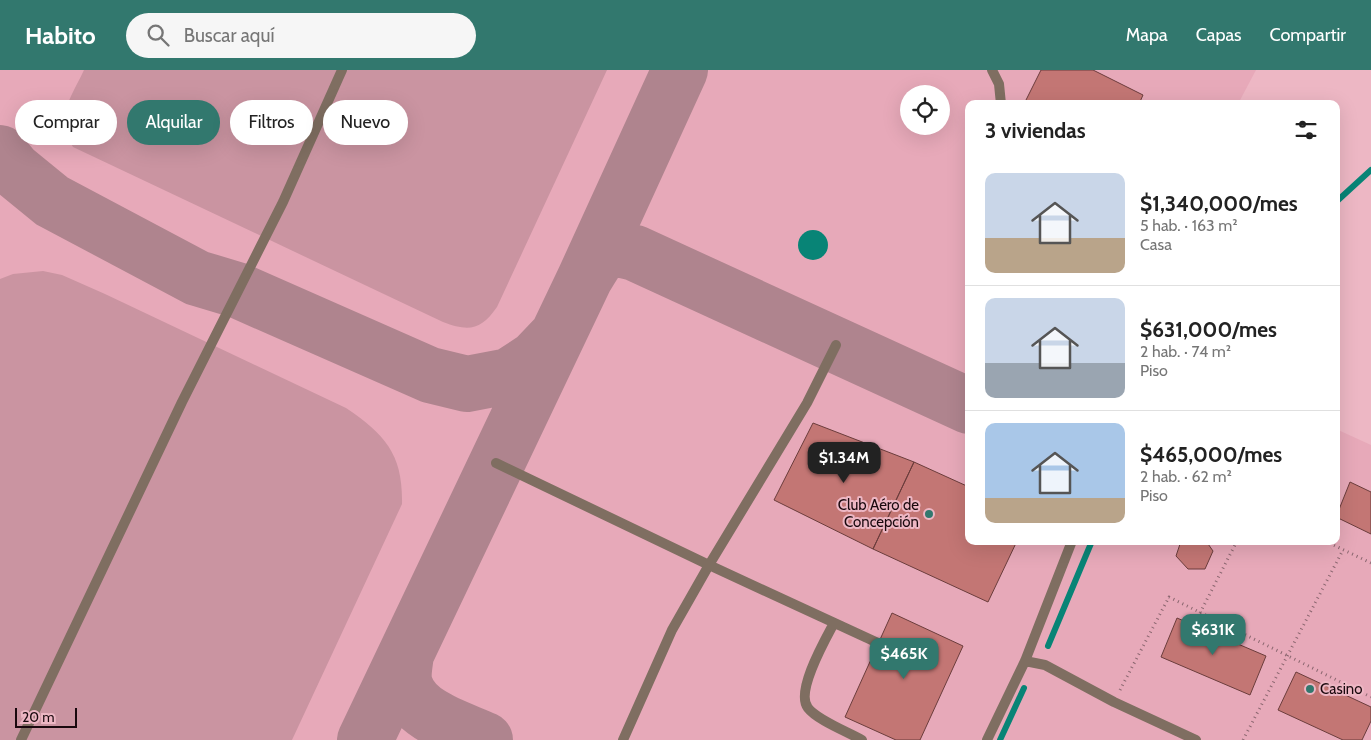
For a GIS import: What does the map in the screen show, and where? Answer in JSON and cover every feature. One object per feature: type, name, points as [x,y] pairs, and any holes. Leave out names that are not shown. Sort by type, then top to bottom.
[{"type":"lane","points":[[21,740],[195,376],[283,202],[342,70]]},
{"type":"lane","points":[[992,70],[999,84],[1001,100]]},
{"type":"lane","points":[[623,740],[672,630],[708,565],[807,403],[836,345]]},
{"type":"lane","points":[[496,463],[708,565],[878,643]]},
{"type":"lane","points":[[987,740],[1025,661],[1070,545]]},
{"type":"lane","points":[[834,623],[819,653],[803,695],[805,702],[814,714],[862,740]]},
{"type":"lane","points":[[1025,661],[1045,665],[1114,702],[1196,740]]},
{"type":"path","points":[[1200,613],[1235,545]]},
{"type":"path","points":[[1333,545],[1371,563]]},
{"type":"path","points":[[1244,740],[1343,550]]},
{"type":"path","points":[[1114,702],[1169,597],[1371,698]]},
{"type":"shaded area","points":[[0,70],[1256,70],[1240,100],[965,100],[965,545],[1340,545],[1340,431],[1371,445],[1371,740],[0,740]]},
{"type":"shaded area","points":[[84,70],[607,70],[497,307],[480,324],[467,328],[443,322],[73,147],[72,145],[117,145],[117,100],[70,99]]},
{"type":"shaded area","points":[[813,230],[824,234],[828,245],[824,256],[813,260],[802,256],[798,245],[802,234]]},
{"type":"shaded area","points":[[43,271],[62,275],[105,294],[346,408],[382,437],[395,459],[402,487],[402,504],[292,740],[0,740],[0,279],[13,274]]},
{"type":"building","points":[[1041,70],[1093,70],[1143,95],[1141,100],[1026,100]]},
{"type":"building","points":[[813,423],[914,462],[873,549],[774,500]]},
{"type":"building","name":"Club Aéro de Concepción","points":[[914,462],[965,485],[965,545],[1015,545],[988,602],[873,549]]},
{"type":"building","points":[[1350,482],[1371,492],[1371,534],[1340,519],[1340,507]]},
{"type":"building","points":[[1180,545],[1209,545],[1213,551],[1205,569],[1188,569],[1176,556]]},
{"type":"building","points":[[892,613],[963,646],[920,740],[896,740],[845,717]]},
{"type":"building","points":[[1177,618],[1266,656],[1250,695],[1161,657]]},
{"type":"building","name":"Casino","points":[[1296,672],[1371,707],[1371,721],[1362,740],[1343,740],[1278,710]]},
{"type":"waterway","points":[[1340,198],[1371,170]]},
{"type":"waterway","points":[[1048,646],[1090,545]]},
{"type":"waterway","points":[[1000,740],[1024,688]]},
{"type":"taxiway","points":[[365,740],[585,278],[680,70]]},
{"type":"taxiway","points":[[0,153],[14,170],[52,201],[197,278],[237,290],[430,375],[467,384],[509,376],[535,359],[555,338]]},
{"type":"taxiway","points":[[585,278],[599,256],[604,252],[616,249],[635,253],[965,404]]},
{"type":"taxiway","points":[[406,654],[404,681],[410,696],[418,705],[439,720],[485,740]]},
{"type":"place","name":"Club Aéro de Concepción","points":[[929,514]]},
{"type":"place","name":"Casino","points":[[1310,689]]}]
